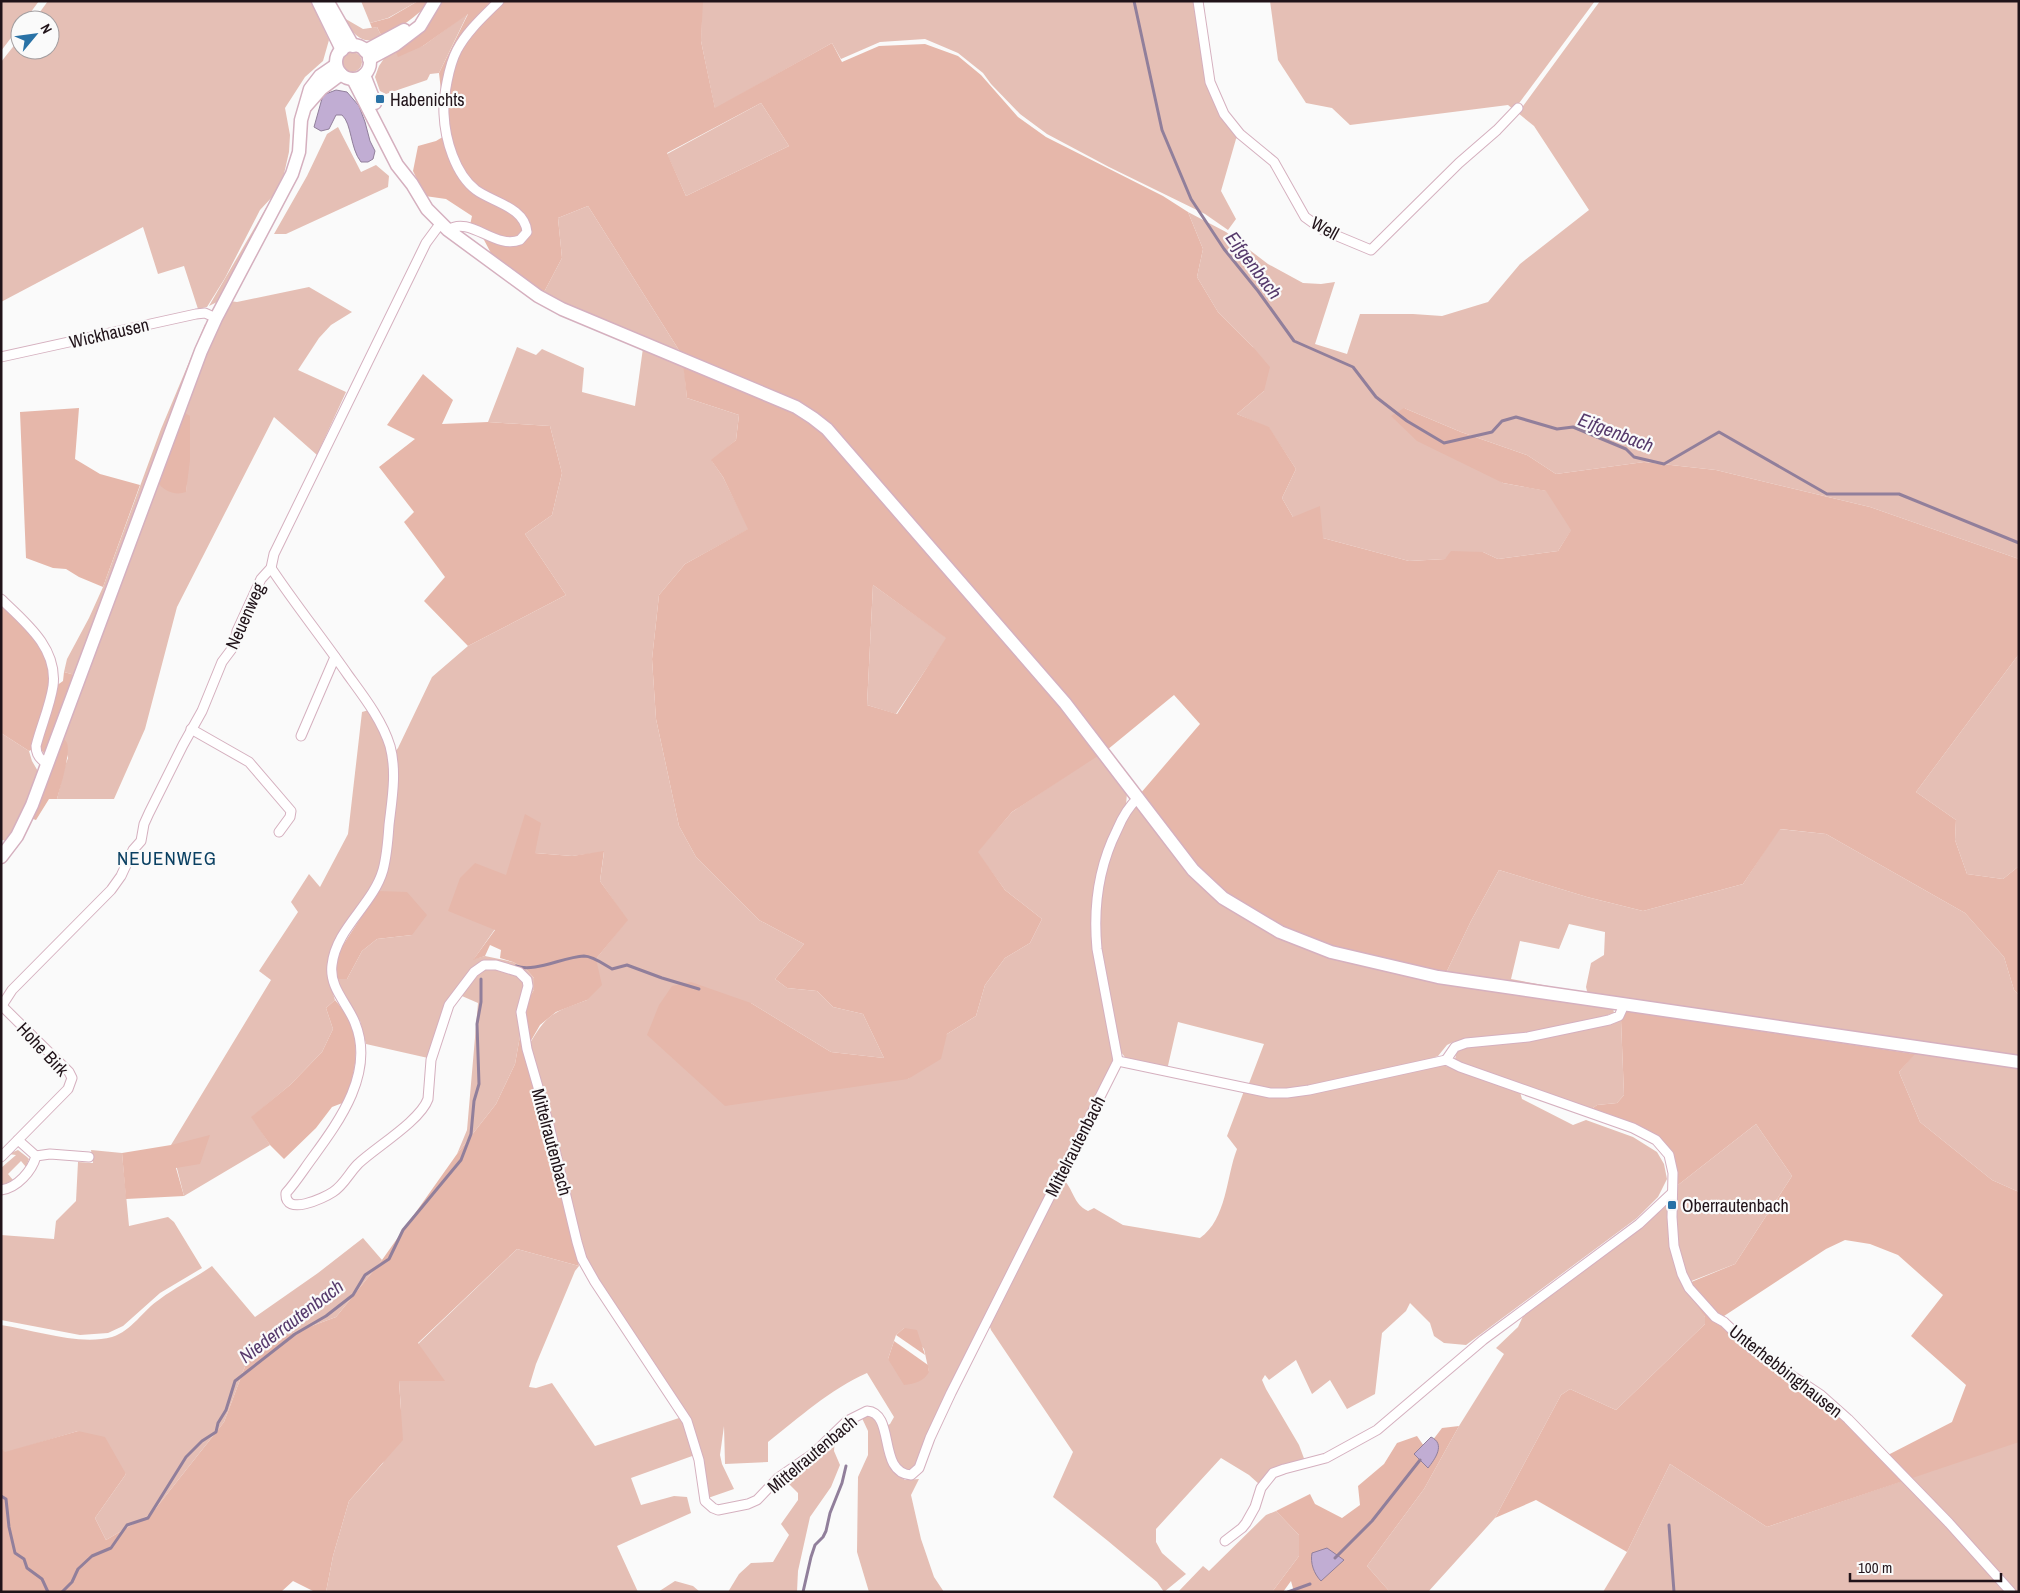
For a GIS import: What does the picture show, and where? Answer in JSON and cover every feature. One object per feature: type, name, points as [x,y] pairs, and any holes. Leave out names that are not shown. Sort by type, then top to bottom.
[{"type":"main road","points":[[318,1],[347,48],[367,55]]},
{"type":"main road","points":[[327,1],[347,48]]},
{"type":"main road","points":[[367,55],[425,16],[435,1]]},
{"type":"main road","points":[[347,48],[337,56],[393,157],[427,209],[444,227],[538,296],[562,309],[796,407],[820,423],[844,448],[1065,703],[1193,870],[1223,898],[1265,924],[1314,946],[1367,962],[1438,977],[2019,1062]]},
{"type":"main road","points":[[1,858],[17,836],[32,806],[201,352],[216,318],[294,170],[299,152],[300,127],[310,89],[314,82],[369,65],[367,55]]},
{"type":"street","points":[[444,227],[466,227],[500,241],[510,243],[520,240],[527,232],[525,222],[520,216],[476,190],[467,182],[456,163],[444,114],[447,86],[457,51],[475,24],[500,1]]},
{"type":"street","name":"Well","points":[[1198,1],[1210,82],[1224,114],[1240,134],[1274,162],[1305,218],[1323,230],[1371,250],[1518,108]]},
{"type":"street","name":"Neuenweg","points":[[2,1007],[12,990],[115,885],[130,855],[141,841],[144,824],[149,813],[202,710],[222,662],[234,646],[237,631],[261,579],[271,568],[274,554],[386,325],[428,240],[444,227]]},
{"type":"street","name":"Wickhausen","points":[[1,357],[196,314],[205,314],[216,318]]},
{"type":"street","points":[[271,568],[335,657],[301,736]]},
{"type":"street","points":[[1,599],[36,634],[51,661],[52,688],[36,746],[39,758],[48,764]]},
{"type":"street","name":"Mittelrautenbach","points":[[335,657],[363,695],[385,732],[393,759],[394,774],[386,852],[381,876],[369,899],[343,936],[333,956],[331,971],[334,985],[359,1032],[360,1068],[348,1105],[335,1127],[286,1194],[288,1200],[294,1205],[305,1204],[337,1189],[358,1165],[416,1117],[426,1105],[431,1060],[449,1004],[474,972],[489,964],[502,966],[524,976],[528,986],[521,1012],[527,1049],[549,1125],[582,1259],[595,1282],[687,1421],[699,1460],[705,1501],[713,1508],[718,1510],[748,1504],[757,1500],[778,1478],[814,1454],[847,1421],[866,1411],[875,1414],[881,1420],[889,1452],[896,1467],[908,1475],[916,1472],[952,1393],[1118,1061]]},
{"type":"street","points":[[191,729],[249,762],[285,802],[291,811],[290,817],[279,832]]},
{"type":"street","points":[[1138,798],[1130,804],[1112,840],[1103,863],[1096,896],[1095,931],[1097,949],[1118,1061],[1246,1089],[1287,1093],[1309,1090],[1446,1060],[1460,1067],[1620,1123],[1656,1140],[1669,1155],[1672,1166],[1672,1193],[1639,1224],[1483,1340],[1377,1430],[1326,1458],[1273,1473],[1261,1488],[1255,1507],[1246,1523],[1225,1541]]},
{"type":"street","points":[[1446,1060],[1455,1047],[1528,1037],[1608,1020],[1619,1016],[1624,1005]]},
{"type":"street","name":"Hohe Birk","points":[[1,1157],[68,1089],[72,1078],[69,1072],[2,1007]]},
{"type":"street","points":[[18,1140],[36,1156],[50,1154],[90,1157]]},
{"type":"street","points":[[1,1190],[8,1189],[16,1184],[30,1170],[36,1156]]},
{"type":"street","name":"Unterhebbinghausen","points":[[1672,1193],[1674,1246],[1682,1274],[1689,1288],[1715,1317],[1724,1322],[1752,1349],[1821,1396],[1848,1420],[1943,1517],[2011,1592]]},
{"type":"shaded area","points":[[1,1],[39,1],[32,10],[10,10],[10,39],[1,51]]},
{"type":"shaded area","points":[[48,1],[315,1],[319,14],[318,17],[329,40],[323,61],[305,77],[285,108],[290,135],[289,152],[284,174],[273,196],[260,210],[225,278],[207,307],[198,309],[184,266],[158,274],[143,227],[1,302],[1,62],[10,51],[10,60],[60,60],[60,10],[41,10]]},
{"type":"shaded area","points":[[361,1],[418,1],[388,18],[370,23]]},
{"type":"shaded area","points":[[418,1],[430,1],[395,30],[382,37],[377,27],[372,28],[370,23],[389,18]]},
{"type":"shaded area","points":[[441,1],[703,1],[701,41],[715,108],[832,43],[842,62],[879,46],[925,44],[958,56],[981,75],[1018,117],[1046,137],[1163,196],[1188,212],[1203,249],[1197,277],[1218,312],[1270,367],[1264,391],[1237,414],[1269,427],[1296,469],[1282,498],[1293,517],[1320,506],[1323,538],[1409,561],[1445,559],[1451,551],[1483,552],[1498,559],[1558,551],[1571,530],[1546,491],[1503,483],[1417,441],[1391,416],[1404,408],[1461,432],[1527,455],[1556,474],[1644,462],[1716,470],[1870,507],[2019,559],[2019,654],[1916,792],[1956,820],[1955,840],[1967,874],[2003,879],[2019,866],[2019,995],[2014,990],[2004,957],[1965,913],[1826,834],[1780,829],[1743,884],[1643,911],[1587,897],[1499,870],[1471,921],[1446,973],[1327,947],[1278,926],[1224,894],[1191,861],[1140,794],[1200,724],[1174,695],[1107,750],[1012,812],[978,852],[1005,890],[1042,919],[1030,943],[1005,958],[985,985],[976,1016],[947,1034],[941,1059],[908,1079],[725,1106],[647,1035],[659,1005],[672,986],[691,982],[751,1003],[831,1052],[884,1058],[863,1014],[833,1007],[817,991],[787,988],[775,979],[804,944],[759,920],[696,857],[679,826],[656,719],[652,659],[659,595],[685,564],[748,529],[723,477],[711,460],[736,440],[739,415],[687,398],[682,355],[588,206],[558,218],[562,258],[543,294],[493,257],[483,238],[470,225],[472,216],[446,199],[425,196],[413,171],[418,146],[436,141],[446,135],[439,73],[468,14],[423,46],[398,57],[395,50]],"holes":[[[761,103],[789,146],[686,196],[667,153]],[[873,585],[946,638],[897,714],[867,705]]]},
{"type":"shaded area","points":[[702,1],[1197,1],[1209,83],[1239,135],[1236,139],[1221,191],[1236,219],[1228,230],[1205,214],[1047,134],[1020,114],[983,73],[958,53],[925,39],[880,42],[841,59],[832,43],[715,109],[701,41]]},
{"type":"shaded area","points":[[1270,1],[1595,1],[1514,110],[1508,105],[1350,125],[1332,108],[1306,103],[1278,60]]},
{"type":"shaded area","points":[[1600,1],[2019,1],[2019,559],[1870,507],[1716,470],[1644,462],[1556,474],[1527,455],[1461,432],[1404,408],[1503,483],[1547,491],[1572,529],[1558,551],[1498,559],[1483,552],[1445,559],[1409,561],[1323,538],[1293,517],[1282,498],[1296,469],[1269,428],[1237,414],[1264,391],[1253,347],[1218,312],[1197,277],[1203,249],[1188,212],[1226,232],[1268,264],[1303,283],[1321,284],[1335,282],[1315,344],[1347,354],[1360,314],[1442,316],[1488,302],[1520,264],[1589,210],[1534,126],[1518,113]]},
{"type":"shaded area","points":[[468,13],[439,73],[430,74],[427,80],[386,94],[380,91],[375,77],[385,57],[395,50],[423,46]]},
{"type":"shaded area","points":[[344,18],[363,29],[377,27],[382,37],[369,40],[358,37],[350,29]]},
{"type":"shaded area","points":[[352,52],[359,55],[362,62],[359,69],[352,72],[345,69],[342,62],[345,55]]},
{"type":"shaded area","points":[[336,90],[347,92],[359,106],[375,151],[373,159],[368,162],[361,162],[357,156],[348,124],[342,115],[336,115],[329,129],[321,131],[314,127],[323,95]]},
{"type":"shaded area","points":[[761,103],[789,146],[686,196],[667,154]]},
{"type":"shaded area","points":[[338,127],[361,172],[376,165],[389,176],[388,187],[286,234],[274,234],[307,176],[327,134]]},
{"type":"shaded area","points":[[272,203],[219,301],[209,306],[266,208]]},
{"type":"shaded area","points":[[588,206],[682,355],[543,294],[562,258],[558,218]]},
{"type":"shaded area","points":[[309,287],[352,312],[331,325],[319,338],[298,370],[346,392],[317,455],[274,417],[177,607],[145,729],[114,799],[57,799],[68,758],[62,737],[157,481],[186,492],[187,476],[183,412],[203,359],[230,301],[237,302]]},
{"type":"shaded area","points":[[205,324],[206,329],[75,675],[64,672],[67,659],[103,587],[161,429]]},
{"type":"shaded area","points":[[517,347],[536,355],[542,349],[584,368],[582,392],[635,406],[643,348],[684,365],[687,398],[739,415],[736,440],[712,461],[723,477],[749,529],[685,564],[659,595],[652,659],[656,719],[679,826],[696,857],[759,920],[804,944],[775,979],[787,988],[817,991],[833,1007],[863,1014],[884,1058],[831,1052],[751,1003],[659,1005],[908,1079],[947,1034],[976,1016],[985,985],[1005,958],[1030,943],[1042,919],[1005,890],[977,852],[1012,812],[1099,754],[1127,793],[1126,805],[1094,897],[1114,1051],[1111,1067],[918,1463],[911,1470],[904,1470],[894,1460],[886,1426],[890,1424],[894,1417],[867,1373],[827,1396],[768,1442],[768,1462],[725,1464],[724,1426],[720,1455],[722,1464],[734,1489],[708,1498],[696,1439],[585,1260],[529,1045],[541,1026],[552,1015],[587,1000],[596,959],[627,920],[600,881],[604,852],[572,856],[535,853],[495,929],[474,959],[485,956],[513,962],[526,969],[534,978],[534,990],[526,1002],[515,1064],[496,1104],[457,1154],[467,1130],[478,1003],[455,993],[428,1058],[366,1044],[360,1021],[336,979],[347,979],[362,951],[377,939],[412,935],[378,891],[394,753],[432,677],[468,646],[566,595],[525,534],[552,515],[562,473],[550,426],[488,422]],"holes":[[[904,1328],[924,1349],[929,1372],[888,1359],[896,1335]]]},
{"type":"shaded area","points":[[423,374],[453,400],[442,424],[488,422],[550,426],[562,473],[552,515],[525,534],[566,595],[468,646],[424,601],[445,577],[404,522],[414,512],[379,467],[415,439],[387,425]]},
{"type":"shaded area","points":[[79,408],[75,459],[100,474],[140,485],[103,587],[79,577],[66,569],[53,568],[26,558],[20,412]]},
{"type":"shaded area","points":[[183,412],[190,416],[190,460],[186,492],[174,493],[166,490],[157,481]]},
{"type":"shaded area","points":[[873,585],[947,638],[896,714],[867,705]]},
{"type":"shaded area","points":[[1,605],[32,635],[42,649],[47,663],[49,677],[45,706],[31,750],[29,751],[1,733]]},
{"type":"shaded area","points":[[2019,654],[2019,866],[2003,879],[1967,874],[1955,840],[1956,820],[1916,792]]},
{"type":"shaded area","points":[[64,672],[75,675],[48,750],[44,753],[40,749],[40,744],[56,686],[63,681]]},
{"type":"shaded area","points":[[369,710],[387,745],[391,767],[384,852],[379,876],[346,927],[328,977],[335,1000],[326,1008],[333,1029],[322,1052],[290,1085],[252,1117],[270,1145],[184,1196],[171,1145],[271,980],[259,971],[298,912],[291,902],[309,874],[320,887],[348,834],[362,712]]},
{"type":"shaded area","points":[[1,733],[29,751],[39,773],[22,815],[8,841],[1,840]]},
{"type":"shaded area","points":[[62,737],[67,743],[68,754],[57,799],[49,799],[36,820],[30,818]]},
{"type":"shaded area","points":[[1135,807],[1140,808],[1220,902],[1276,936],[1613,1008],[1614,1013],[1562,1029],[1453,1042],[1447,1045],[1438,1056],[1421,1062],[1287,1091],[1248,1086],[1264,1044],[1178,1022],[1167,1070],[1127,1060],[1121,1052],[1118,1041],[1100,948],[1098,914],[1107,864],[1122,824]]},
{"type":"shaded area","points":[[525,814],[541,823],[535,853],[572,856],[604,851],[600,881],[628,920],[596,959],[602,985],[587,1000],[556,1012],[540,1025],[525,1051],[565,1199],[579,1266],[517,1249],[418,1343],[445,1381],[399,1381],[403,1440],[349,1501],[333,1556],[326,1592],[315,1592],[293,1581],[281,1592],[1,1592],[1,1447],[5,1452],[78,1431],[105,1437],[126,1474],[95,1518],[106,1540],[152,1513],[224,1422],[252,1348],[336,1317],[382,1260],[457,1154],[496,1104],[515,1064],[526,1002],[534,990],[534,978],[526,969],[500,958],[501,950],[490,945],[485,956],[473,960],[495,930],[448,911],[460,878],[475,863],[506,875]]},
{"type":"shaded area","points":[[1779,829],[1826,834],[1965,913],[2004,957],[2014,990],[2019,995],[2019,1192],[1992,1180],[1920,1122],[1899,1072],[1914,1054],[1804,1027],[1588,995],[1586,987],[1591,963],[1604,955],[1605,932],[1569,924],[1559,949],[1520,941],[1511,979],[1559,988],[1561,991],[1446,973],[1471,921],[1499,870],[1587,897],[1643,911],[1743,884]]},
{"type":"shaded area","points":[[378,891],[407,892],[427,915],[412,935],[377,939],[362,951],[347,979],[336,979],[336,956]]},
{"type":"shaded area","points":[[335,1000],[351,1024],[356,1049],[353,1075],[345,1102],[332,1107],[316,1128],[284,1159],[270,1145],[251,1117],[290,1085],[322,1052],[333,1029],[326,1008]]},
{"type":"shaded area","points":[[1626,1011],[1915,1054],[1899,1072],[1920,1122],[1992,1180],[2019,1192],[2019,1442],[1767,1527],[1670,1464],[1627,1552],[1536,1500],[1495,1518],[1561,1395],[1570,1389],[1616,1410],[1705,1324],[1705,1317],[1684,1285],[1735,1264],[1792,1176],[1756,1124],[1678,1185],[1676,1166],[1655,1135],[1625,1121],[1590,1110],[1597,1105],[1617,1103],[1624,1095],[1621,1020]],"holes":[[[1845,1240],[1870,1244],[1898,1255],[1943,1295],[1911,1336],[1966,1385],[1952,1422],[1886,1456],[1821,1391],[1754,1347],[1724,1316],[1826,1249]]]},
{"type":"shaded area","points":[[1621,1020],[1624,1095],[1617,1103],[1597,1105],[1590,1110],[1458,1062],[1455,1059],[1457,1051],[1467,1047],[1564,1034]]},
{"type":"shaded area","points":[[1443,1065],[1520,1092],[1522,1099],[1573,1125],[1586,1120],[1633,1137],[1657,1152],[1664,1164],[1667,1179],[1658,1197],[1637,1218],[1466,1345],[1444,1343],[1434,1336],[1430,1323],[1410,1303],[1406,1311],[1382,1333],[1375,1394],[1347,1409],[1330,1380],[1312,1394],[1296,1360],[1269,1380],[1265,1375],[1262,1380],[1266,1389],[1299,1445],[1305,1461],[1259,1484],[1249,1475],[1221,1458],[1156,1529],[1156,1542],[1162,1553],[1186,1574],[1164,1592],[1157,1582],[1053,1497],[1073,1452],[991,1330],[989,1324],[1062,1178],[1079,1204],[1088,1211],[1094,1208],[1123,1225],[1200,1238],[1209,1230],[1221,1209],[1237,1149],[1227,1136],[1244,1091],[1269,1095]]},
{"type":"shaded area","points":[[1756,1124],[1792,1176],[1735,1264],[1689,1282],[1677,1244],[1676,1197],[1678,1185]]},
{"type":"shaded area","points":[[210,1135],[200,1164],[176,1168],[184,1196],[126,1199],[122,1153],[171,1145]]},
{"type":"shaded area","points":[[18,1150],[29,1159],[26,1167],[21,1161],[8,1174],[13,1180],[1,1186],[1,1168],[16,1155],[8,1154]]},
{"type":"shaded area","points":[[91,1150],[122,1153],[129,1226],[168,1217],[174,1222],[202,1268],[160,1293],[123,1326],[108,1333],[80,1335],[1,1320],[1,1235],[54,1239],[56,1221],[76,1201],[78,1162],[93,1163]]},
{"type":"shaded area","points":[[1666,1204],[1669,1205],[1671,1241],[1705,1317],[1705,1324],[1616,1410],[1570,1389],[1561,1395],[1495,1518],[1428,1592],[1390,1592],[1367,1566],[1424,1489],[1459,1426],[1504,1354],[1496,1348],[1518,1327],[1525,1312]]},
{"type":"shaded area","points":[[363,1238],[382,1260],[336,1317],[252,1348],[224,1422],[152,1513],[106,1540],[95,1518],[126,1474],[78,1431],[5,1453],[1,1447],[1,1325],[86,1340],[112,1337],[126,1330],[166,1295],[212,1266],[255,1317],[318,1273]]},
{"type":"shaded area","points":[[517,1249],[579,1266],[575,1271],[536,1364],[529,1387],[536,1388],[552,1383],[595,1446],[682,1417],[695,1455],[631,1478],[641,1505],[674,1496],[687,1497],[691,1513],[617,1546],[638,1592],[326,1592],[333,1556],[349,1501],[383,1463],[401,1409],[399,1381],[418,1344]]},
{"type":"shaded area","points":[[904,1328],[917,1330],[925,1355],[896,1335]]},
{"type":"shaded area","points":[[894,1341],[928,1365],[929,1372],[922,1380],[904,1385],[888,1359]]},
{"type":"shaded area","points":[[861,1416],[873,1417],[877,1421],[896,1473],[905,1480],[919,1479],[911,1495],[921,1539],[934,1577],[944,1592],[869,1592],[857,1552],[858,1477],[868,1455],[868,1431]]},
{"type":"shaded area","points":[[1459,1426],[1424,1489],[1367,1566],[1390,1592],[1294,1592],[1291,1581],[1283,1592],[1272,1592],[1299,1556],[1299,1535],[1276,1511],[1310,1494],[1315,1504],[1342,1518],[1360,1505],[1358,1486],[1384,1464],[1397,1443],[1417,1436],[1426,1449],[1442,1428]]},
{"type":"shaded area","points":[[1431,1437],[1438,1444],[1438,1452],[1428,1468],[1414,1454]]},
{"type":"shaded area","points":[[835,1438],[834,1451],[840,1465],[831,1487],[810,1517],[798,1571],[797,1592],[728,1592],[739,1574],[751,1563],[773,1562],[789,1535],[781,1524],[798,1500],[798,1493],[783,1478]]},
{"type":"shaded area","points":[[2019,1441],[2019,1592],[2015,1592],[1907,1478]]},
{"type":"shaded area","points":[[1670,1464],[1767,1527],[1902,1481],[1924,1501],[2007,1592],[1603,1592],[1627,1552]]},
{"type":"shaded area","points":[[1276,1511],[1299,1535],[1299,1556],[1272,1592],[1178,1592],[1203,1566],[1209,1571],[1266,1515]]},
{"type":"shaded area","points":[[1327,1548],[1344,1560],[1321,1581],[1313,1568],[1312,1553]]},
{"type":"shaded area","points":[[675,1581],[693,1586],[700,1592],[658,1592]]},
{"type":"waterway","name":"Eifgenbach","points":[[1134,1],[1162,130],[1191,199],[1224,249],[1258,291],[1294,341],[1353,367],[1376,397],[1407,421],[1444,443],[1492,432],[1502,421],[1516,417],[1557,429],[1573,427],[1626,449],[1634,457],[1664,464],[1719,432],[1827,494],[1899,494],[2019,543]]},
{"type":"waterway","name":"Niederrautenbach","points":[[516,966],[531,968],[588,956],[612,969],[627,965],[699,989]]},
{"type":"waterway","name":"Niederrautenbach","points":[[62,1592],[72,1582],[78,1569],[92,1556],[111,1548],[127,1525],[148,1518],[186,1457],[202,1441],[216,1432],[218,1423],[226,1410],[235,1381],[295,1334],[326,1316],[353,1295],[365,1275],[389,1259],[403,1230],[461,1160],[471,1134],[474,1101],[479,1084],[477,1024],[481,1002],[481,979]]},
{"type":"waterway","points":[[1335,1558],[1372,1521],[1420,1460]]},
{"type":"waterway","points":[[803,1592],[815,1545],[826,1531],[846,1466]]},
{"type":"waterway","points":[[1,1496],[6,1499],[9,1527],[15,1553],[24,1559],[27,1568],[42,1579],[48,1592]]},
{"type":"waterway","points":[[1669,1525],[1674,1592]]},
{"type":"waterway","points":[[1288,1592],[1310,1584]]},
{"type":"place","name":"Habenichts","points":[[380,99]]},
{"type":"place","name":"Oberrautenbach","points":[[1672,1205]]},
{"type":"district","name":"NEUENWEG","points":[[167,858]]}]
